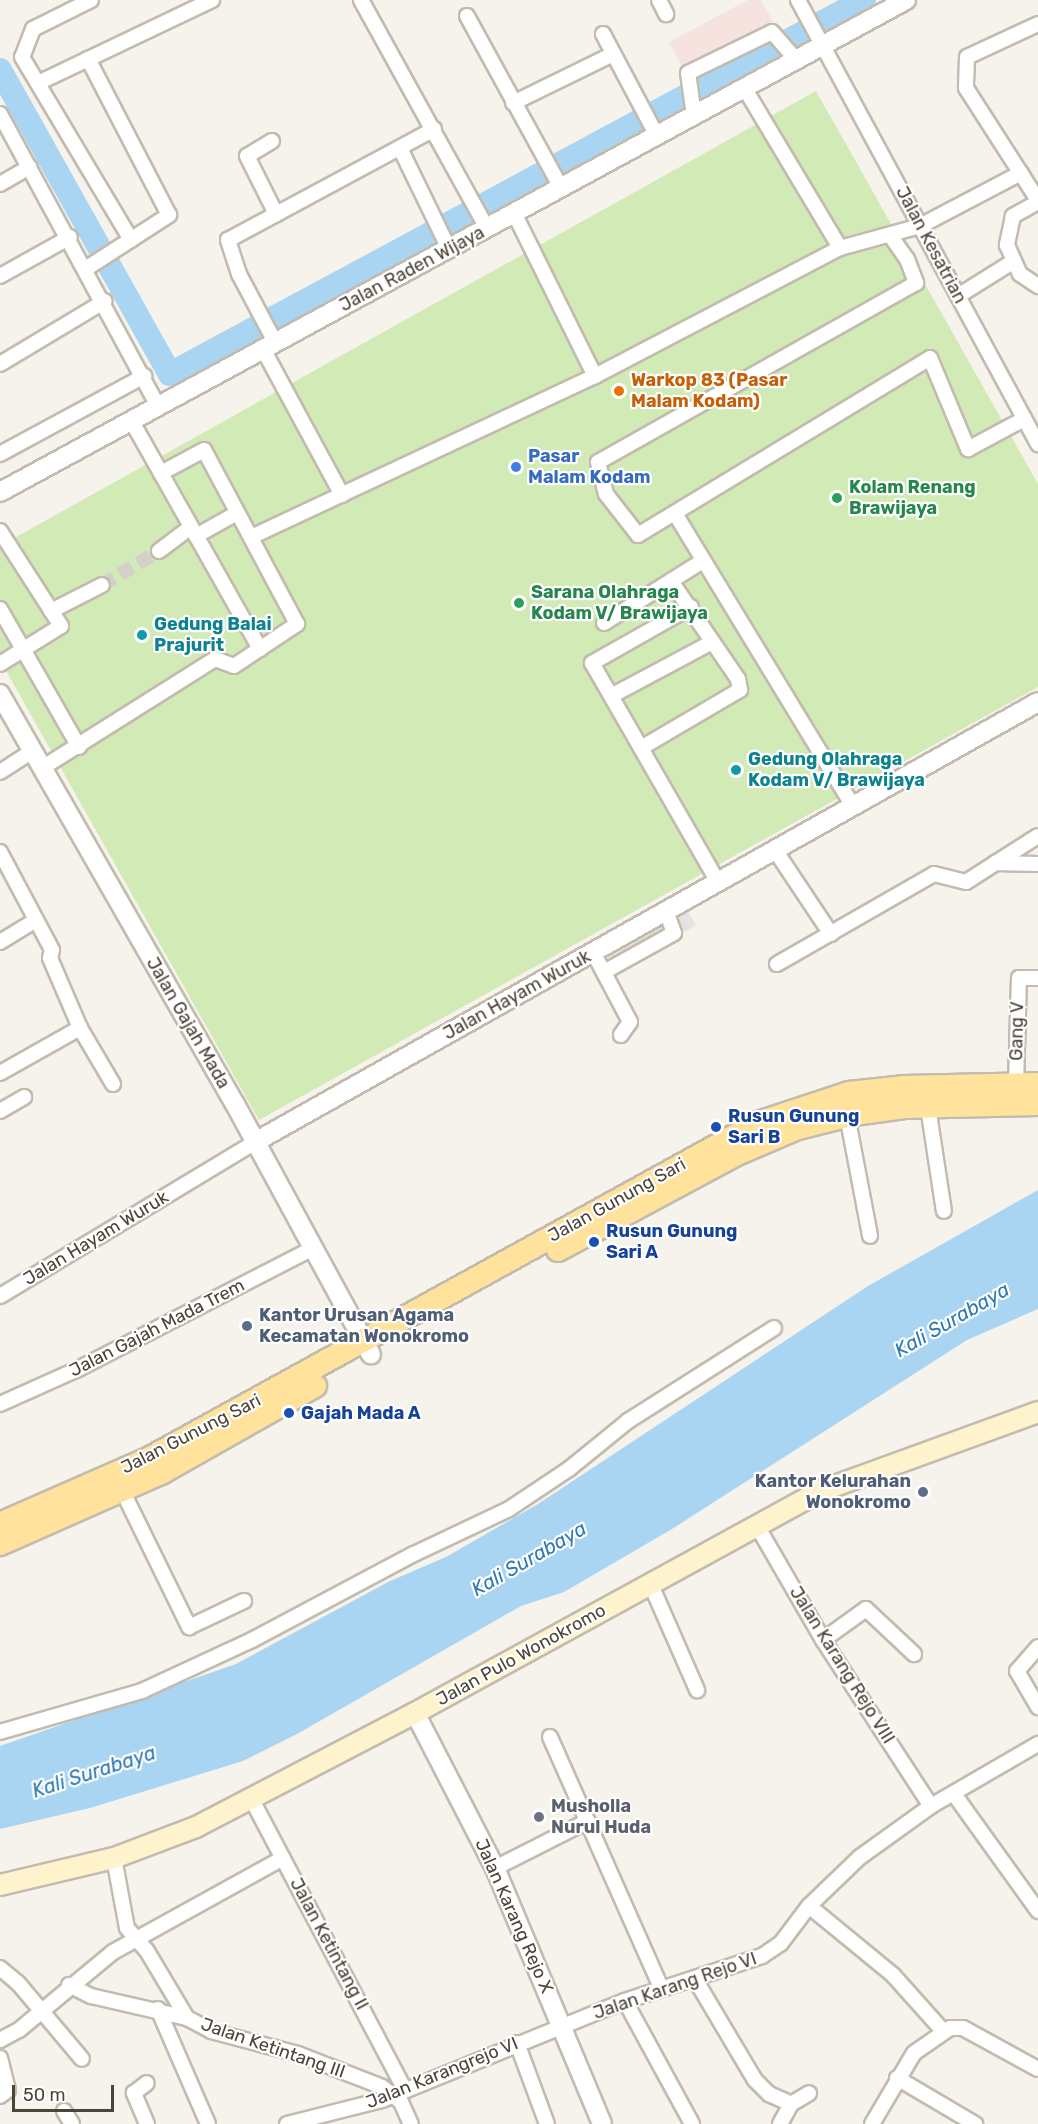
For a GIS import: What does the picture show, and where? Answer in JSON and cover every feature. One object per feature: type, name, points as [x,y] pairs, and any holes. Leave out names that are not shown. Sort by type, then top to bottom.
[{"type":"main road","name":"Jalan Gunung Sari","points":[[0,1544],[161,1473],[368,1348],[694,1167],[758,1123],[849,1093],[903,1086],[1027,1085]]},
{"type":"main road","name":"Jalan Gunung Sari","points":[[694,1167],[847,1115],[928,1107],[1038,1104]]},
{"type":"main road","name":"Jalan Gunung Sari","points":[[0,1524],[150,1458],[368,1348]]},
{"type":"main road","name":"Jalan Pulo Wonokromo","points":[[0,1885],[114,1858],[196,1827],[252,1800],[415,1713],[651,1585],[756,1524],[821,1491],[1038,1412]]},
{"type":"street","points":[[91,0],[33,29],[22,57],[131,240]]},
{"type":"street","points":[[38,83],[212,0]]},
{"type":"street","points":[[361,0],[484,222]]},
{"type":"street","points":[[659,0],[666,14]]},
{"type":"street","name":"Jalan Raden Wijaya","points":[[0,492],[158,406],[484,222],[514,213],[556,181],[653,129],[745,89],[787,49],[819,38],[906,0]]},
{"type":"street","name":"Jalan Kesatrian","points":[[801,6],[1038,444]]},
{"type":"street","points":[[467,16],[556,181]]},
{"type":"street","points":[[1038,24],[967,57],[966,88],[1038,201],[1013,216],[1006,245],[1020,274],[1038,286]]},
{"type":"street","points":[[693,111],[688,72],[772,32],[787,49]]},
{"type":"street","points":[[603,34],[653,129]]},
{"type":"street","points":[[513,103],[614,54]]},
{"type":"street","points":[[88,59],[169,215],[98,260]]},
{"type":"street","points":[[745,89],[840,248]]},
{"type":"street","points":[[0,114],[70,237],[98,260],[105,301],[158,406]]},
{"type":"street","points":[[342,495],[270,342],[258,308],[239,274],[228,240],[434,129]]},
{"type":"street","points":[[272,141],[247,156],[276,214]]},
{"type":"street","points":[[400,148],[446,243]]},
{"type":"street","points":[[0,184],[30,166]]},
{"type":"street","points":[[250,537],[595,376],[840,248],[920,226],[1020,173]]},
{"type":"street","points":[[514,213],[595,376]]},
{"type":"street","points":[[890,235],[907,259],[916,283],[598,462],[606,494],[638,536],[676,515],[930,358],[968,449],[1024,419]]},
{"type":"street","points":[[0,276],[70,237]]},
{"type":"street","points":[[958,296],[1014,261]]},
{"type":"street","points":[[0,364],[105,301]]},
{"type":"street","points":[[0,454],[144,376]]},
{"type":"street","points":[[131,420],[260,649]]},
{"type":"street","points":[[42,768],[215,659],[234,666],[297,624],[204,450],[161,473]]},
{"type":"street","points":[[159,551],[194,531],[237,513]]},
{"type":"street","points":[[676,515],[701,562],[853,806]]},
{"type":"street","points":[[0,531],[61,626],[0,664]]},
{"type":"street","points":[[604,623],[701,562]]},
{"type":"street","points":[[641,748],[740,690],[738,679],[671,581]]},
{"type":"street","points":[[51,611],[102,585]]},
{"type":"street","points":[[691,608],[592,663],[718,882]]},
{"type":"street","points":[[0,609],[25,648],[78,747]]},
{"type":"street","points":[[611,696],[712,642]]},
{"type":"street","name":"Jalan Gajah Mada","points":[[0,694],[255,1142],[368,1348]]},
{"type":"street","name":"Jalan Hayam Wuruk","points":[[0,1296],[255,1142],[1038,702]]},
{"type":"street","points":[[0,772],[32,751]]},
{"type":"street","points":[[777,963],[934,874],[966,882],[1038,836]]},
{"type":"street","points":[[775,850],[831,934]]},
{"type":"street","points":[[0,852],[52,950],[50,958],[80,1028],[113,1084]]},
{"type":"street","points":[[995,863],[1038,864]]},
{"type":"street","points":[[604,972],[674,933],[666,911]]},
{"type":"street","points":[[0,942],[36,920]]},
{"type":"street","points":[[593,952],[630,1022],[621,1035]]},
{"type":"street","name":"Gang V","points":[[1027,1085],[1019,978],[1038,978]]},
{"type":"street","points":[[0,1073],[80,1028]]},
{"type":"street","points":[[0,1111],[24,1097]]},
{"type":"street","points":[[928,1107],[944,1211]]},
{"type":"street","points":[[847,1115],[870,1236]]},
{"type":"street","name":"Jalan Gajah Mada Trem","points":[[0,1404],[78,1369],[313,1248]]},
{"type":"street","points":[[0,1732],[142,1691],[252,1640],[414,1554],[509,1509],[569,1468],[627,1421],[774,1328]]},
{"type":"street","points":[[122,1490],[186,1624],[192,1627],[244,1601]]},
{"type":"street","name":"Jalan Karang Rejo VIII","points":[[756,1524],[823,1640],[926,1797]]},
{"type":"street","points":[[651,1585],[697,1690]]},
{"type":"street","points":[[823,1640],[866,1609],[914,1654]]},
{"type":"street","points":[[1038,1647],[1017,1671],[1038,1707]]},
{"type":"street","name":"Jalan Karang Rejo X","points":[[415,1713],[495,1868],[602,2124]]},
{"type":"street","points":[[550,1737],[661,1988]]},
{"type":"street","name":"Jalan Karang Rejo VI","points":[[562,2026],[661,1988],[762,1956],[781,1943],[809,1906],[926,1797],[954,1794],[1038,1744]]},
{"type":"street","points":[[954,1794],[1038,1911]]},
{"type":"street","name":"Jalan Ketintang II","points":[[252,1800],[399,2092]]},
{"type":"street","points":[[495,1868],[588,1821]]},
{"type":"street","name":"Jalan Ketintang III","points":[[114,1858],[123,1917],[135,1939],[147,1951],[187,2018],[211,2031],[308,2058],[399,2092]]},
{"type":"street","points":[[0,2040],[10,2037],[69,1985],[135,1939],[283,1858]]},
{"type":"street","points":[[809,1906],[893,1975],[943,2031]]},
{"type":"street","points":[[0,1968],[42,2011],[82,2059]]},
{"type":"street","points":[[695,1979],[755,2080],[769,2094],[791,2104]]},
{"type":"street","points":[[69,1985],[91,1996],[158,2009],[187,2018]]},
{"type":"street","points":[[625,2001],[692,2124]]},
{"type":"street","points":[[158,2009],[208,2124]]},
{"type":"street","name":"Jalan Karangrejo VI","points":[[287,2124],[399,2092],[562,2026]]},
{"type":"street","points":[[872,2124],[914,2053],[943,2031],[956,2026],[1038,2070]]},
{"type":"street","points":[[517,2043],[547,2124]]},
{"type":"street","points":[[0,2058],[8,2090],[0,2096]]},
{"type":"street","points":[[897,2079],[975,2124]]},
{"type":"street","points":[[147,2083],[134,2093],[147,2124]]},
{"type":"street","points":[[399,2092],[411,2124]]},
{"type":"street","points":[[780,2124],[791,2104],[809,2093]]},
{"type":"street","points":[[64,2111],[72,2124]]},
{"type":"shaded area","points":[[748,0],[761,0],[776,27],[686,75],[669,42]]},
{"type":"shaded area","points":[[687,910],[696,925],[611,977],[601,962]]},
{"type":"green space","name":"Sarana Olahraga Kodam V/ Brawijaya","points":[[816,91],[1038,484],[1038,687],[259,1120],[0,660],[0,546]]},
{"type":"water","name":"Kali Surabaya","points":[[1038,1190],[1038,1309],[967,1340],[672,1529],[564,1592],[521,1606],[297,1734],[243,1761],[90,1808],[0,1829],[0,1746],[236,1664],[390,1581],[446,1557],[538,1504],[868,1286]]},
{"type":"waterway","points":[[0,70],[170,374],[864,0]]},
{"type":"tunnel","points":[[102,585],[159,551]]},
{"type":"place","name":"Warkop 83 (Pasar Malam Kodam)","points":[[619,391]]},
{"type":"place","name":"Pasar Malam Kodam","points":[[516,467]]},
{"type":"place","name":"Kolam Renang Brawijaya","points":[[837,498]]},
{"type":"place","name":"Sarana Olahraga Kodam V/ Brawijaya","points":[[519,603]]},
{"type":"place","name":"Gedung Balai Prajurit","points":[[142,635]]},
{"type":"place","name":"Gedung Olahraga Kodam V/ Brawijaya","points":[[736,770]]},
{"type":"place","name":"Rusun Gunung Sari B","points":[[716,1127]]},
{"type":"place","name":"Rusun Gunung Sari A","points":[[594,1242]]},
{"type":"place","name":"Kantor Urusan Agama Kecamatan Wonokromo","points":[[247,1326]]},
{"type":"place","name":"Gajah Mada A","points":[[289,1413]]},
{"type":"place","name":"Kantor Kelurahan Wonokromo","points":[[923,1492]]},
{"type":"place","name":"Musholla Nurul Huda","points":[[539,1817]]}]
